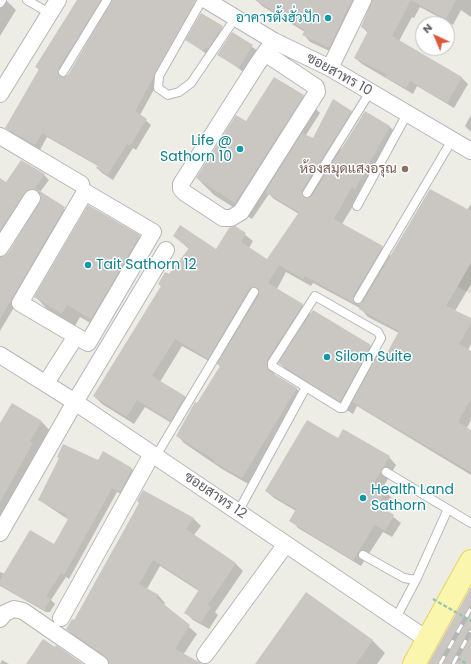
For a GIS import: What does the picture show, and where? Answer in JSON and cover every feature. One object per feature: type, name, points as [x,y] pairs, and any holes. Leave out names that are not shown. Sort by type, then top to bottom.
[{"type":"main road","points":[[414,664],[471,561]]},
{"type":"street","name":"ซอยสาทร 10","points":[[206,0],[236,17],[269,47],[330,68],[471,151]]},
{"type":"street","points":[[330,68],[363,0]]},
{"type":"street","points":[[1,91],[53,6]]},
{"type":"street","points":[[269,47],[316,87],[318,92],[241,212],[231,218],[224,218],[185,193],[181,189],[181,184],[269,47]]},
{"type":"street","points":[[0,136],[81,184]]},
{"type":"street","points":[[85,192],[153,232],[88,343],[76,336],[20,303],[85,192]]},
{"type":"street","points":[[0,248],[32,198]]},
{"type":"street","points":[[0,533],[75,402],[166,250]]},
{"type":"street","points":[[46,383],[76,336]]},
{"type":"street","name":"ซอยสาทร 12","points":[[0,356],[75,402],[428,640]]},
{"type":"street","points":[[61,618],[154,455]]},
{"type":"street","points":[[205,655],[286,544]]},
{"type":"street","points":[[0,619],[5,613],[14,609],[23,611],[100,664]]},
{"type":"lane","points":[[27,0],[53,6]]},
{"type":"lane","points":[[63,72],[107,0]]},
{"type":"lane","points":[[202,0],[159,76],[158,88],[168,94],[179,92],[191,82],[236,17]]},
{"type":"lane","points":[[307,192],[370,92]]},
{"type":"lane","points":[[356,206],[407,114]]},
{"type":"lane","points":[[358,299],[452,140]]},
{"type":"lane","points":[[154,455],[254,292]]},
{"type":"lane","points":[[317,296],[378,332],[381,338],[343,408],[340,408],[306,387],[274,368],[272,363],[313,298],[317,296]]},
{"type":"lane","points":[[238,512],[306,387]]},
{"type":"lane","points":[[386,472],[471,523]]},
{"type":"lane","points":[[396,618],[416,580],[448,509]]},
{"type":"lane","points":[[363,555],[404,578],[416,580]]},
{"type":"path","points":[[433,599],[471,621]]},
{"type":"path","points":[[453,664],[471,633]]},
{"type":"path","points":[[457,658],[467,664]]},
{"type":"shaded area","points":[[471,252],[471,294],[453,284]]},
{"type":"building","points":[[77,0],[101,0],[58,69],[58,74],[62,77],[68,75],[112,0],[196,0],[135,111],[147,119],[130,146],[127,144],[108,175],[96,168],[98,165],[42,133],[35,145],[5,128],[39,69],[35,67]]},
{"type":"building","points":[[255,0],[352,0],[329,48],[302,35],[305,30]]},
{"type":"building","points":[[372,0],[411,0],[392,36],[415,49],[415,56],[426,56],[462,77],[447,103],[410,81],[406,88],[385,77],[386,74],[354,58],[368,31],[361,27]]},
{"type":"building","points":[[411,0],[456,0],[448,16],[440,16]]},
{"type":"building","points":[[201,13],[223,26],[208,49],[205,47],[203,51],[185,40]]},
{"type":"building","points":[[232,32],[253,45],[239,68],[217,55]]},
{"type":"building","name":"Life @ Sathorn 10","points":[[274,77],[304,95],[235,203],[196,178],[236,115],[246,121]]},
{"type":"building","points":[[333,99],[352,111],[302,190],[302,195],[306,198],[312,196],[365,111],[390,126],[355,189],[352,187],[334,219],[383,246],[353,296],[354,303],[305,276],[303,279],[279,265],[268,283],[303,304],[267,360],[269,371],[297,388],[242,478],[214,462],[214,460],[176,436],[195,402],[197,403],[220,366],[217,364],[259,295],[259,290],[256,287],[249,289],[208,359],[175,339],[152,376],[185,396],[171,421],[137,400],[127,417],[93,396],[161,286],[158,284],[165,272],[169,274],[189,248],[173,236],[180,225],[216,249],[229,228],[235,226],[246,233],[241,242],[267,259],[299,212],[265,192],[302,133],[313,138]]},
{"type":"building","points":[[21,160],[45,174],[35,188],[65,207],[0,319],[0,257],[8,253],[41,199],[41,194],[37,190],[27,190],[0,230],[0,178],[6,182]]},
{"type":"building","points":[[430,189],[471,211],[471,263],[446,306],[471,318],[471,323],[459,344],[471,351],[471,399],[458,422],[471,430],[471,472],[352,402],[380,351],[386,355],[399,331],[359,309],[360,306],[357,304],[363,302]]},
{"type":"building","name":"Tait Sathorn 12","points":[[88,205],[140,235],[91,319],[67,305],[62,314],[34,297]]},
{"type":"building","name":"Silom Suite","points":[[313,310],[371,345],[340,402],[278,363]]},
{"type":"building","points":[[12,403],[42,421],[30,441],[33,443],[0,502],[0,423]]},
{"type":"building","points":[[307,420],[338,438],[343,429],[390,456],[374,483],[386,490],[378,505],[394,515],[385,531],[375,525],[353,560],[289,521],[296,509],[265,491]]},
{"type":"building","points":[[63,444],[98,460],[103,451],[132,468],[120,492],[112,488],[64,575],[61,573],[46,596],[51,599],[44,610],[0,585],[0,580],[30,530],[54,544],[68,519],[65,517],[66,515],[38,500],[59,458],[57,457]]},
{"type":"building","points":[[143,490],[194,518],[186,529],[236,563],[208,605],[211,607],[201,623],[184,613],[198,591],[197,588],[153,560],[139,584],[159,595],[156,598],[190,625],[175,649],[203,664],[109,664],[105,656],[66,629],[72,619],[74,620],[139,503],[137,501]]},
{"type":"building","points":[[471,587],[471,664],[428,664]]},
{"type":"building","points":[[306,592],[373,640],[356,664],[255,664]]},
{"type":"building","points":[[43,639],[55,647],[56,645],[83,664],[26,664]]},
{"type":"railway","points":[[440,664],[471,608]]},
{"type":"railway","points":[[453,664],[471,631]]},
{"type":"place","name":"อาคารตั้งฮั่วปัก","points":[[328,18]]},
{"type":"place","name":"Life @ Sathorn 10","points":[[240,149]]},
{"type":"place","name":"ห้องสมุดแสงอรุณ","points":[[405,169]]},
{"type":"place","name":"Tait Sathorn 12","points":[[88,265]]},
{"type":"place","name":"Silom Suite","points":[[327,357]]},
{"type":"place","name":"Health Land Sathorn","points":[[363,498]]}]
